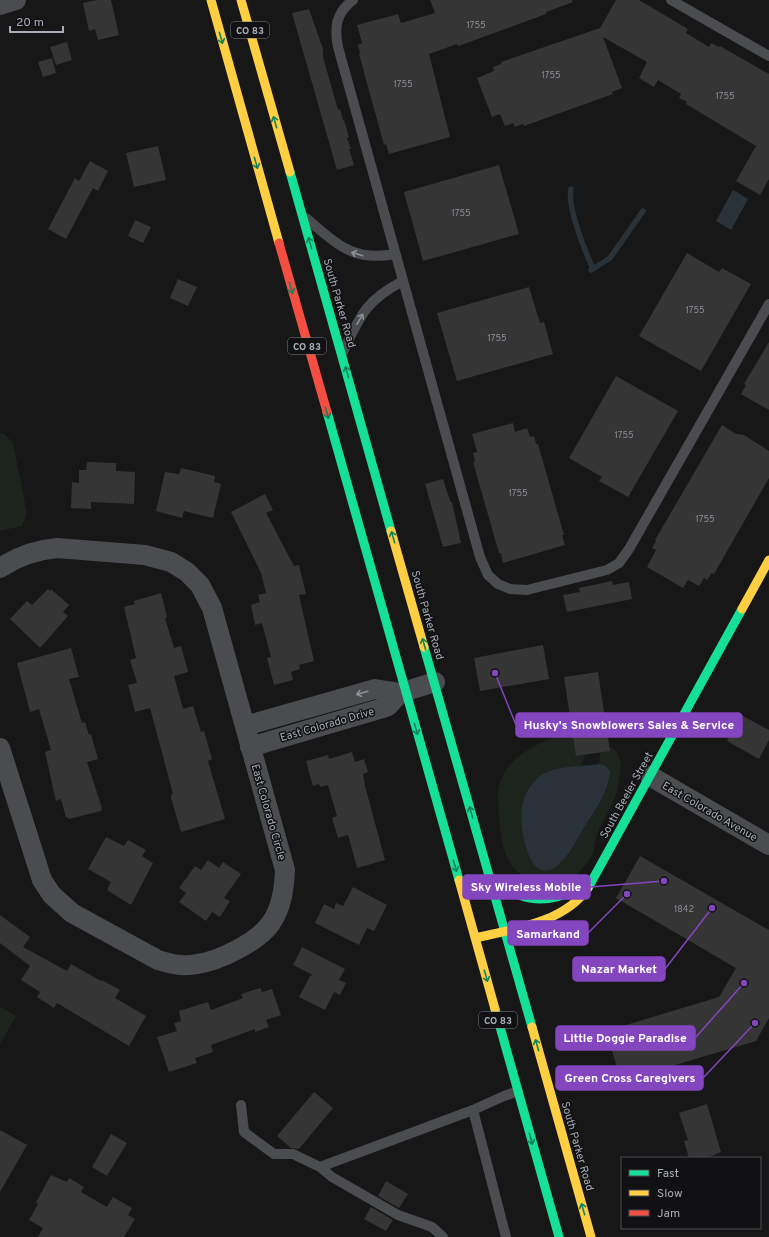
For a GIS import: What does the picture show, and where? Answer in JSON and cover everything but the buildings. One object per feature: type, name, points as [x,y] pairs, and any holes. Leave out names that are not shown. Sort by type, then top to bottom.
[{"type":"main road","name":"CO 83","points":[[211,0],[402,692],[475,938],[559,1237]]},
{"type":"main road","name":"South Parker Road","points":[[241,0],[591,1237]]},
{"type":"main road","name":"South Beeler Street","points":[[475,938],[546,918],[576,903],[602,865],[769,560]]},
{"type":"main road","points":[[489,877],[515,894],[532,900],[549,901],[563,897],[575,890],[602,865]]},
{"type":"street","points":[[0,5],[16,0]]},
{"type":"street","name":"East Colorado Circle","points":[[0,568],[15,558],[28,553],[57,548],[145,555],[171,562],[187,572],[200,585],[212,608],[285,870],[279,908],[267,928],[242,948],[198,964],[172,965],[158,960],[72,913],[52,895],[42,880],[0,748]]},
{"type":"street","name":"East Colorado Drive","points":[[245,726],[375,689],[402,692],[435,682]]},
{"type":"street","name":"East Colorado Drive","points":[[250,747],[383,708],[388,706],[402,692]]},
{"type":"street","name":"East Colorado Avenue","points":[[650,776],[769,845]]},
{"type":"lane","points":[[353,0],[340,14],[336,22],[336,37],[483,565],[488,575],[498,584],[515,589],[531,589],[599,572],[609,569],[619,563],[629,549],[769,304]]},
{"type":"lane","points":[[671,0],[769,56]]},
{"type":"lane","points":[[302,215],[332,239],[354,253],[375,257],[396,254]]},
{"type":"lane","points":[[342,354],[369,304],[381,293],[403,281]]},
{"type":"lane","points":[[320,1167],[473,1110],[504,1096],[518,1092]]},
{"type":"lane","points":[[241,1105],[244,1132],[274,1154],[293,1154],[320,1167],[332,1177],[398,1215],[432,1227],[443,1237]]},
{"type":"lane","points":[[473,1110],[506,1237]]},
{"type":"shaded area","points":[[733,190],[748,199],[731,230],[716,221]]},
{"type":"shaded area","points":[[3,433],[13,443],[27,513],[22,526],[0,531],[0,434]]},
{"type":"shaded area","points":[[552,738],[577,738],[583,746],[585,752],[580,768],[597,780],[601,747],[605,744],[616,752],[619,757],[621,767],[612,805],[597,834],[594,850],[585,866],[576,875],[566,881],[545,885],[534,882],[523,876],[509,862],[501,835],[498,794],[501,779],[513,761],[525,752]]},
{"type":"shaded area","points":[[599,764],[606,766],[610,772],[609,780],[596,809],[571,850],[559,865],[545,871],[537,867],[531,860],[527,850],[522,826],[522,807],[528,790],[536,779],[546,772],[561,768]]},
{"type":"shaded area","points":[[0,1007],[16,1016],[0,1044]]},
{"type":"waterway","points":[[571,189],[570,197],[574,217],[581,241],[593,269]]},
{"type":"waterway","points":[[591,270],[610,258],[643,211]]},
{"type":"traffic: fast","points":[[290,172],[391,531]]},
{"type":"traffic: fast","points":[[327,412],[459,880]]},
{"type":"traffic: fast","points":[[588,888],[742,609]]},
{"type":"traffic: fast","points":[[424,647],[532,1027]]},
{"type":"traffic: fast","points":[[489,877],[510,891],[530,898],[551,898],[575,890]]},
{"type":"traffic: fast","points":[[495,1009],[559,1237]]},
{"type":"traffic: slow","points":[[211,0],[279,243]]},
{"type":"traffic: slow","points":[[241,0],[290,172]]},
{"type":"traffic: slow","points":[[391,531],[424,647]]},
{"type":"traffic: slow","points":[[742,609],[769,560]]},
{"type":"traffic: slow","points":[[459,880],[495,1009]]},
{"type":"traffic: slow","points":[[475,938],[537,923],[552,917],[578,900],[588,888]]},
{"type":"traffic: slow","points":[[532,1027],[591,1237]]},
{"type":"traffic: jam","points":[[279,243],[327,412]]},
{"type":"place","name":"Husky's Snowblowers Sales & Service","points":[[495,673]]},
{"type":"place","name":"Sky Wireless Mobile","points":[[664,881]]},
{"type":"place","name":"Samarkand","points":[[627,894]]},
{"type":"place","name":"Nazar Market","points":[[712,908]]},
{"type":"place","name":"Little Doggie Paradise","points":[[744,983]]},
{"type":"place","name":"Green Cross Caregivers","points":[[755,1023]]}]
